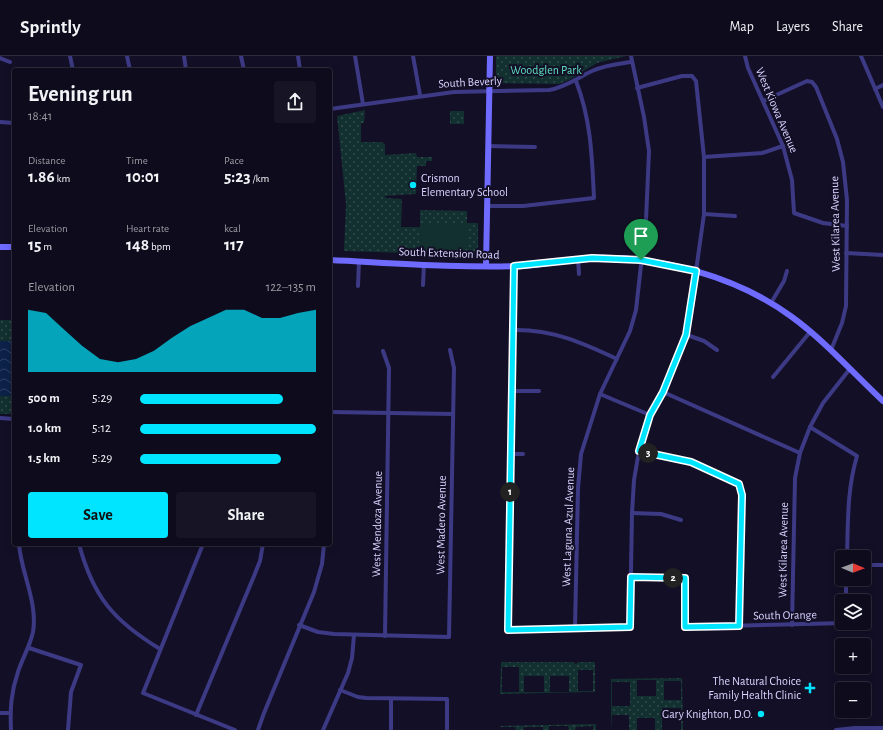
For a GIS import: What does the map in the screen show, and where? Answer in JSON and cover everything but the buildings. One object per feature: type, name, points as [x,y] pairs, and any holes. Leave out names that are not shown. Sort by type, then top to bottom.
[{"type":"street","points":[[70,56],[73,68]]},
{"type":"street","points":[[127,56],[130,68]]},
{"type":"street","points":[[184,56],[186,68]]},
{"type":"street","points":[[241,56],[244,68]]},
{"type":"street","points":[[298,56],[300,68]]},
{"type":"street","points":[[355,56],[363,104]]},
{"type":"street","points":[[413,56],[420,95]]},
{"type":"street","points":[[486,266],[490,56]]},
{"type":"street","name":"West Laguna Azul Avenue","points":[[575,628],[578,488],[581,454],[600,394],[630,331],[636,310],[646,220],[649,151],[644,117],[631,62],[631,56]]},
{"type":"street","name":"West Kiowa Avenue","points":[[745,56],[748,68],[782,146],[792,180],[794,213],[823,223],[847,226]]},
{"type":"street","points":[[861,56],[883,107]]},
{"type":"street","points":[[0,58],[10,62]]},
{"type":"street","name":"South Beverly","points":[[332,109],[420,95],[490,90],[549,90],[563,88],[591,72],[611,64],[631,62]]},
{"type":"street","points":[[514,266],[508,630],[630,627],[632,513],[634,480],[639,451],[650,415],[663,392],[686,335],[704,214],[704,157],[696,81],[692,76],[682,76],[637,88]]},
{"type":"street","points":[[487,206],[523,206],[594,198],[590,131],[583,100],[576,81]]},
{"type":"street","name":"West Kilarea Avenue","points":[[763,101],[807,81],[816,87],[834,132],[843,162],[847,200],[846,306],[840,329],[830,350]]},
{"type":"street","points":[[875,89],[883,86]]},
{"type":"street","points":[[0,122],[12,123]]},
{"type":"street","points":[[488,146],[535,147]]},
{"type":"street","points":[[704,157],[762,153],[782,146]]},
{"type":"street","points":[[704,214],[735,216]]},
{"type":"street","points":[[0,247],[12,247]]},
{"type":"street","points":[[846,253],[883,255]]},
{"type":"street","name":"South Extension Road","points":[[332,260],[514,266],[578,259],[615,258],[641,260],[696,271],[723,280],[771,303],[792,317],[830,350],[849,370],[883,401]]},
{"type":"street","points":[[578,259],[579,274]]},
{"type":"street","points":[[358,286],[359,261]]},
{"type":"street","points":[[423,285],[424,264]]},
{"type":"street","points":[[771,303],[784,281],[787,271]]},
{"type":"street","points":[[513,330],[538,331],[563,336],[585,344],[616,359]]},
{"type":"street","points":[[773,377],[810,332]]},
{"type":"street","points":[[686,335],[704,341],[717,350]]},
{"type":"street","name":"West Madero Avenue","points":[[385,636],[449,637],[454,368],[450,350]]},
{"type":"street","name":"West Mendoza Avenue","points":[[383,351],[389,368],[385,636]]},
{"type":"street","name":"West Kilarea Avenue","points":[[792,625],[795,485],[800,453],[810,427],[823,403],[849,370]]},
{"type":"street","points":[[512,391],[539,392]]},
{"type":"street","points":[[663,392],[800,453]]},
{"type":"street","points":[[600,394],[650,415]]},
{"type":"street","points":[[332,412],[453,414]]},
{"type":"street","points":[[0,418],[12,419]]},
{"type":"street","points":[[810,427],[857,456],[851,474],[848,495],[847,550]]},
{"type":"street","points":[[639,451],[691,462],[739,484],[742,495],[739,626]]},
{"type":"street","points":[[511,454],[523,454]]},
{"type":"street","points":[[632,513],[661,514],[681,520]]},
{"type":"street","points":[[10,730],[11,694],[18,671],[29,648],[33,631],[34,616],[19,546]]},
{"type":"street","points":[[79,546],[85,567],[97,592],[115,616],[133,633],[160,649]]},
{"type":"street","points":[[202,546],[143,693],[235,730]]},
{"type":"street","points":[[196,715],[258,566],[263,546]]},
{"type":"street","points":[[258,730],[299,625],[314,592],[322,564],[324,546]]},
{"type":"street","points":[[871,565],[883,565]]},
{"type":"street","name":"South Orange","points":[[631,577],[685,578],[685,627],[835,623]]},
{"type":"street","points":[[299,625],[318,632],[385,636]]},
{"type":"street","points":[[323,730],[352,658],[354,635]]},
{"type":"street","points":[[29,648],[81,665],[71,692],[68,730]]},
{"type":"street","points":[[340,690],[358,697],[391,699],[447,699],[446,730]]},
{"type":"street","points":[[391,699],[391,730]]},
{"type":"street","points":[[0,713],[10,713]]},
{"type":"street","points":[[836,730],[883,728]]},
{"type":"green space","name":"Woodglen Park","points":[[496,56],[626,56],[597,63],[569,80],[559,84],[498,83],[496,80]]},
{"type":"green space","points":[[365,110],[364,123],[361,123],[361,142],[381,142],[385,144],[385,155],[416,153],[417,157],[432,157],[432,161],[426,161],[426,166],[417,166],[416,194],[384,196],[387,198],[402,199],[401,227],[420,227],[420,210],[467,211],[467,223],[478,223],[478,252],[472,255],[344,251],[346,204],[337,116]]},
{"type":"green space","points":[[450,111],[464,111],[464,124],[450,124]]},
{"type":"green space","points":[[421,224],[467,224],[467,248],[420,247]]},
{"type":"green space","points":[[0,320],[12,320],[12,414],[0,414]]},
{"type":"green space","points":[[502,662],[573,662],[576,664],[578,662],[595,662],[595,692],[500,694]],"holes":[[[502,667],[519,667],[519,692],[502,692]],[[578,670],[593,670],[593,691],[578,691]],[[524,676],[544,676],[544,692],[524,692]],[[550,676],[569,676],[569,692],[550,692]]]},
{"type":"green space","points":[[682,678],[683,730],[681,730],[681,708],[662,708],[662,730],[655,730],[655,718],[637,718],[637,730],[629,730],[629,715],[612,715],[611,730],[611,679]],"holes":[[[637,680],[656,680],[656,696],[637,696]],[[664,681],[681,681],[681,700],[664,700]],[[612,682],[630,682],[630,706],[612,706]]]},
{"type":"green space","points":[[596,724],[596,730],[593,730],[593,726],[576,727],[575,730],[569,730],[568,726],[549,726],[549,730],[543,730],[543,727],[524,727],[523,730],[516,730],[515,727],[500,727]]},
{"type":"water","points":[[0,341],[12,341],[12,396],[0,396]]},
{"type":"place","name":"Crismon Elementary School","points":[[413,185]]},
{"type":"place","name":"The Natural Choice Family Health Clinic","points":[[810,688]]},
{"type":"place","name":"Gary Knighton, D.O.","points":[[761,714]]},
{"type":"route","points":[[592,258],[641,260],[696,271],[691,312],[686,335],[663,392],[650,415],[639,451],[691,462],[739,484],[742,495],[739,626],[685,627],[685,578],[631,577],[630,627],[508,630],[514,266],[592,258]]}]
